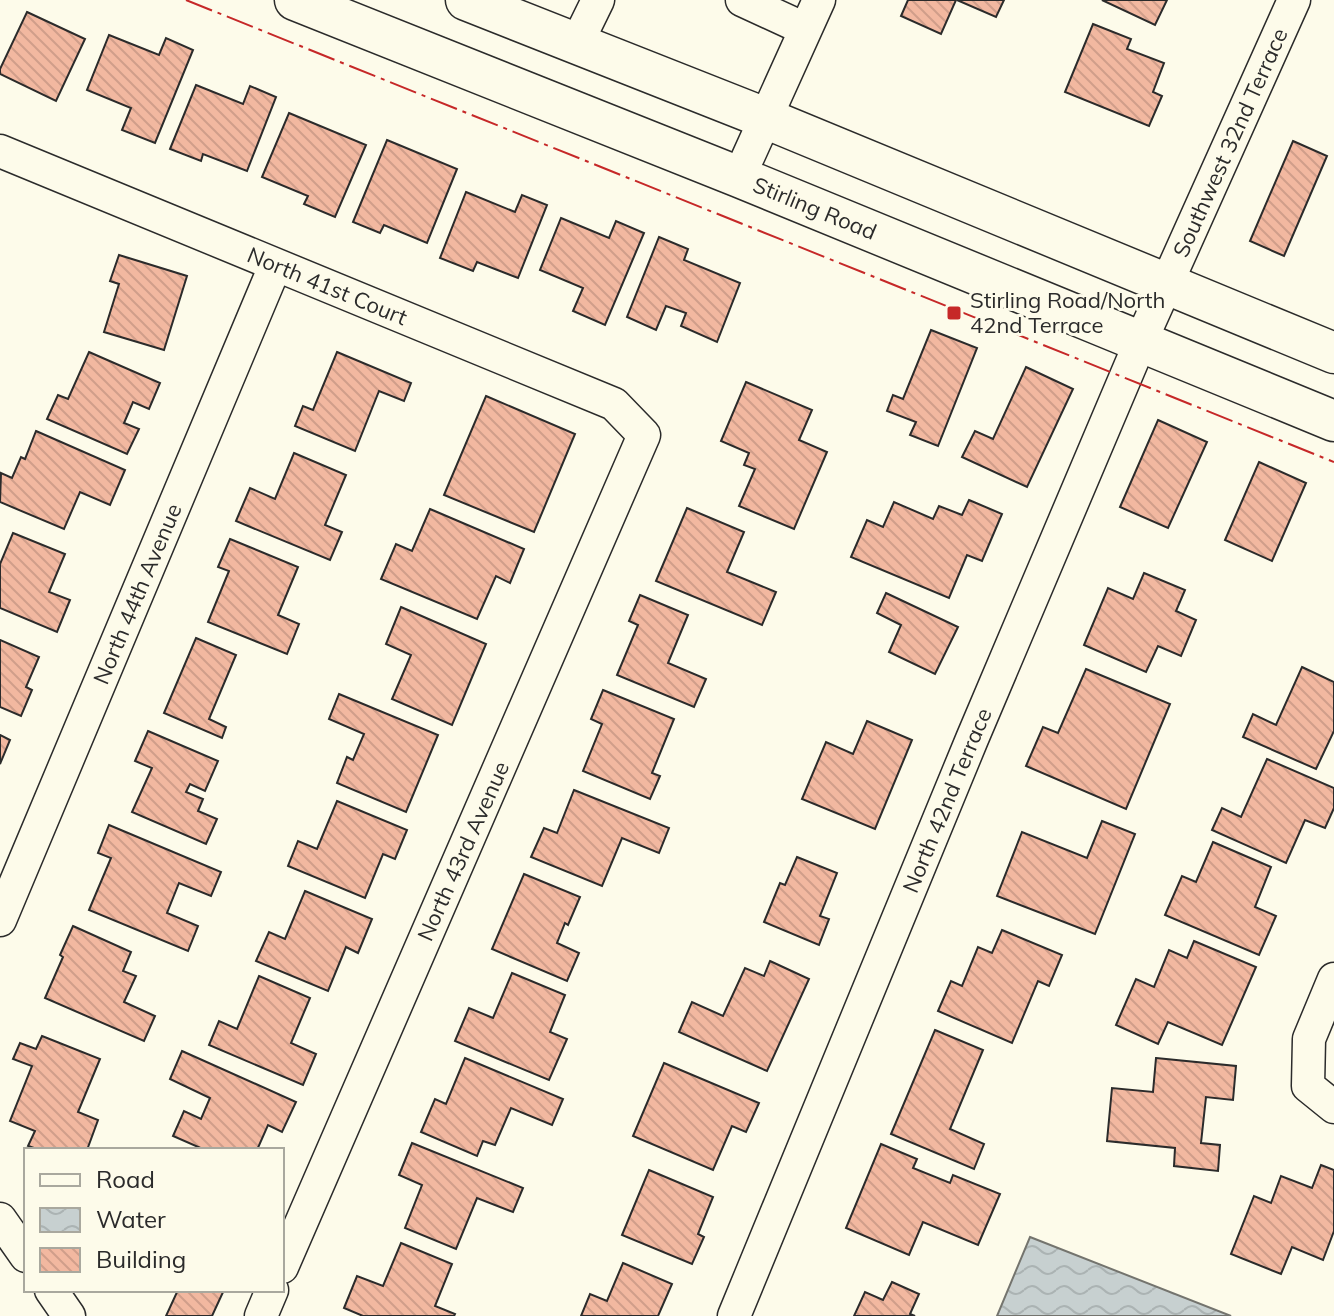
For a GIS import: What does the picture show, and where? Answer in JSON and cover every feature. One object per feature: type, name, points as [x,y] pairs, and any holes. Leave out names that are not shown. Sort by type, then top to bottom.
[{"type":"main road","name":"Stirling Road","points":[[295,0],[739,177],[1334,421]]},
{"type":"main road","points":[[466,0],[765,118],[1334,353]]},
{"type":"street","points":[[577,43],[598,0]]},
{"type":"street","points":[[742,0],[805,29]]},
{"type":"street","points":[[739,177],[819,0]]},
{"type":"street","name":"Southwest 32nd Terrace","points":[[1165,285],[1294,0]]},
{"type":"street","name":"North 41st Court","points":[[0,151],[614,404],[644,435]]},
{"type":"street","name":"North 44th Avenue","points":[[0,920],[275,266]]},
{"type":"street","name":"North 42nd Terrace","points":[[734,1316],[972,739],[1165,285]]},
{"type":"street","name":"North 43rd Avenue","points":[[284,1262],[644,435]]},
{"type":"street","points":[[1334,979],[1309,1039],[1308,1086],[1334,1107]]},
{"type":"street","points":[[0,1219],[24,1253]]},
{"type":"street","points":[[52,1292],[69,1316]]},
{"type":"street","points":[[261,1316],[271,1292]]},
{"type":"water","points":[[1030,1237],[1231,1316],[997,1316]]},
{"type":"building","points":[[908,0],[956,0],[941,34],[901,16]]},
{"type":"building","points":[[957,0],[1004,0],[996,17]]},
{"type":"building","points":[[1102,0],[1167,0],[1155,25]]},
{"type":"building","points":[[27,12],[85,39],[56,101],[0,74]]},
{"type":"building","points":[[1093,24],[1131,39],[1127,49],[1164,63],[1153,92],[1162,96],[1149,126],[1065,92]]},
{"type":"building","points":[[109,35],[159,55],[166,38],[193,50],[155,143],[122,130],[131,108],[87,90]]},
{"type":"building","points":[[196,85],[243,104],[250,86],[276,97],[247,171],[203,154],[201,161],[170,149]]},
{"type":"building","points":[[289,113],[366,145],[335,217],[304,204],[308,196],[262,177]]},
{"type":"building","points":[[387,140],[457,169],[427,243],[384,225],[380,233],[353,222]]},
{"type":"building","points":[[1293,141],[1327,156],[1284,256],[1250,241]]},
{"type":"building","points":[[466,192],[515,212],[522,195],[547,205],[518,278],[477,262],[473,271],[440,258]]},
{"type":"building","points":[[561,218],[609,238],[616,221],[644,233],[605,325],[573,311],[583,288],[540,270]]},
{"type":"building","points":[[659,237],[688,249],[684,260],[740,283],[717,342],[681,326],[686,313],[666,306],[656,330],[627,317]]},
{"type":"building","points":[[119,255],[187,276],[164,350],[104,332],[119,284],[110,281]]},
{"type":"building","points":[[931,330],[977,348],[938,446],[910,435],[916,422],[887,411],[893,395],[903,399]]},
{"type":"building","points":[[89,352],[160,383],[149,409],[133,402],[124,423],[139,429],[127,454],[47,419],[58,395],[68,399]]},
{"type":"building","points":[[337,352],[411,383],[404,401],[379,391],[355,451],[295,426],[303,406],[313,410]]},
{"type":"building","points":[[1026,367],[1073,389],[1027,487],[962,457],[975,431],[993,439]]},
{"type":"building","points":[[746,382],[812,410],[799,440],[827,452],[794,529],[739,506],[755,469],[744,465],[749,453],[721,441]]},
{"type":"building","points":[[486,396],[575,434],[534,532],[444,495]]},
{"type":"building","points":[[1158,420],[1207,442],[1168,528],[1120,507]]},
{"type":"building","points":[[36,431],[125,470],[110,505],[80,492],[64,529],[0,502],[1,473],[12,478],[21,457],[25,459]]},
{"type":"building","points":[[294,453],[346,475],[325,525],[342,532],[330,560],[236,521],[250,488],[275,499]]},
{"type":"building","points":[[1259,462],[1306,483],[1272,561],[1225,540]]},
{"type":"building","points":[[969,500],[1002,514],[982,561],[967,555],[949,598],[851,557],[867,520],[883,527],[894,502],[933,519],[939,506],[962,515]]},
{"type":"building","points":[[687,508],[744,532],[727,572],[776,592],[762,625],[656,581]]},
{"type":"building","points":[[430,509],[524,549],[510,583],[496,576],[477,619],[381,579],[396,544],[412,551]]},
{"type":"building","points":[[13,533],[65,554],[49,592],[70,600],[57,632],[0,608],[0,564]]},
{"type":"building","points":[[230,539],[298,567],[278,615],[299,624],[287,654],[208,622],[229,571],[218,567]]},
{"type":"building","points":[[1144,573],[1185,590],[1176,611],[1196,620],[1181,656],[1158,646],[1146,672],[1084,645],[1108,588],[1133,599]]},
{"type":"building","points":[[886,593],[958,627],[935,674],[889,652],[901,625],[877,613]]},
{"type":"building","points":[[640,595],[688,615],[668,663],[706,679],[694,707],[617,675],[638,625],[629,621]]},
{"type":"building","points":[[401,607],[486,644],[452,725],[392,699],[411,655],[386,644]]},
{"type":"building","points":[[196,638],[236,655],[209,719],[226,727],[222,738],[164,713]]},
{"type":"building","points":[[0,640],[39,657],[26,687],[32,690],[21,716],[0,707]]},
{"type":"building","points":[[1302,667],[1334,682],[1334,731],[1316,769],[1243,737],[1253,714],[1276,725]]},
{"type":"building","points":[[1086,669],[1170,704],[1126,809],[1026,766],[1043,727],[1058,733]]},
{"type":"building","points":[[603,690],[674,719],[652,773],[660,776],[650,799],[583,771],[602,724],[591,719]]},
{"type":"building","points":[[339,694],[438,735],[406,812],[337,783],[347,757],[353,760],[364,734],[329,719]]},
{"type":"building","points":[[867,721],[912,740],[875,829],[802,799],[826,742],[853,754]]},
{"type":"building","points":[[148,731],[218,761],[205,791],[190,784],[186,792],[203,799],[198,811],[217,819],[206,844],[132,812],[152,768],[135,761]]},
{"type":"building","points":[[0,735],[10,740],[0,764]]},
{"type":"building","points":[[1267,759],[1334,788],[1334,808],[1325,828],[1305,820],[1286,863],[1212,830],[1222,808],[1241,817]]},
{"type":"building","points":[[574,790],[669,828],[659,853],[622,838],[602,886],[531,857],[544,828],[557,833]]},
{"type":"building","points":[[337,801],[407,830],[395,859],[383,854],[365,898],[288,866],[298,841],[317,849]]},
{"type":"building","points":[[1102,821],[1135,834],[1095,934],[997,896],[1022,832],[1087,858]]},
{"type":"building","points":[[109,825],[221,872],[211,896],[179,883],[167,913],[198,926],[188,951],[89,910],[111,858],[98,853]]},
{"type":"building","points":[[1213,842],[1271,867],[1255,907],[1276,916],[1259,955],[1165,915],[1182,876],[1196,882]]},
{"type":"building","points":[[797,857],[837,873],[820,916],[829,919],[819,945],[764,922],[780,883],[785,885]]},
{"type":"building","points":[[524,874],[580,897],[557,943],[579,953],[567,981],[492,949]]},
{"type":"building","points":[[305,891],[372,919],[358,953],[346,947],[328,991],[256,961],[269,932],[285,939]]},
{"type":"building","points":[[73,926],[131,952],[123,971],[136,976],[124,1002],[155,1016],[144,1041],[45,998]]},
{"type":"building","points":[[1002,930],[1062,955],[1049,986],[1038,981],[1012,1043],[938,1011],[951,981],[962,986],[978,947],[992,953]]},
{"type":"building","points":[[1194,941],[1256,967],[1222,1045],[1168,1022],[1158,1044],[1116,1025],[1136,979],[1154,987],[1169,950],[1187,958]]},
{"type":"building","points":[[770,961],[809,979],[767,1071],[679,1032],[692,1002],[723,1016],[745,968],[764,976]]},
{"type":"building","points":[[512,973],[565,995],[550,1032],[567,1039],[549,1080],[455,1041],[469,1008],[493,1018]]},
{"type":"building","points":[[259,976],[310,998],[291,1043],[316,1054],[303,1085],[209,1045],[219,1021],[237,1029]]},
{"type":"building","points":[[935,1030],[983,1050],[950,1129],[984,1144],[974,1169],[891,1134]]},
{"type":"building","points":[[42,1036],[100,1059],[78,1112],[98,1120],[88,1148],[28,1146],[35,1131],[10,1121],[32,1066],[13,1059],[20,1043],[36,1049]]},
{"type":"building","points":[[182,1051],[296,1102],[282,1132],[268,1125],[258,1148],[200,1148],[173,1136],[184,1111],[201,1119],[210,1098],[170,1079]]},
{"type":"building","points":[[465,1058],[563,1099],[552,1125],[511,1108],[495,1145],[483,1141],[477,1156],[421,1132],[435,1099],[446,1104]]},
{"type":"building","points":[[1156,1058],[1236,1066],[1233,1100],[1206,1097],[1201,1143],[1220,1145],[1218,1171],[1174,1166],[1175,1148],[1107,1141],[1112,1088],[1153,1092]]},
{"type":"building","points":[[664,1063],[759,1103],[746,1132],[732,1126],[713,1170],[633,1136]]},
{"type":"building","points":[[412,1143],[523,1188],[513,1212],[477,1198],[456,1249],[405,1228],[422,1185],[399,1175]]},
{"type":"building","points":[[881,1144],[917,1159],[913,1168],[950,1183],[953,1175],[1000,1194],[978,1245],[923,1222],[909,1255],[846,1228]]},
{"type":"building","points":[[1321,1165],[1334,1170],[1334,1231],[1323,1260],[1292,1247],[1281,1274],[1231,1254],[1254,1196],[1271,1203],[1281,1176],[1312,1188]]},
{"type":"building","points":[[649,1170],[713,1197],[698,1234],[704,1237],[692,1264],[622,1235]]},
{"type":"building","points":[[401,1243],[452,1264],[435,1306],[454,1316],[363,1316],[344,1308],[357,1276],[383,1286]]},
{"type":"building","points":[[623,1263],[672,1284],[658,1316],[581,1316],[590,1294],[607,1301]]},
{"type":"building","points":[[892,1282],[919,1294],[910,1314],[915,1316],[854,1316],[865,1292],[883,1300]]},
{"type":"building","points":[[177,1292],[223,1292],[212,1316],[166,1316]]},
{"type":"power","points":[[186,0],[1334,462]]},
{"type":"place","name":"Stirling Road/North 42nd Terrace","points":[[954,313]]}]
